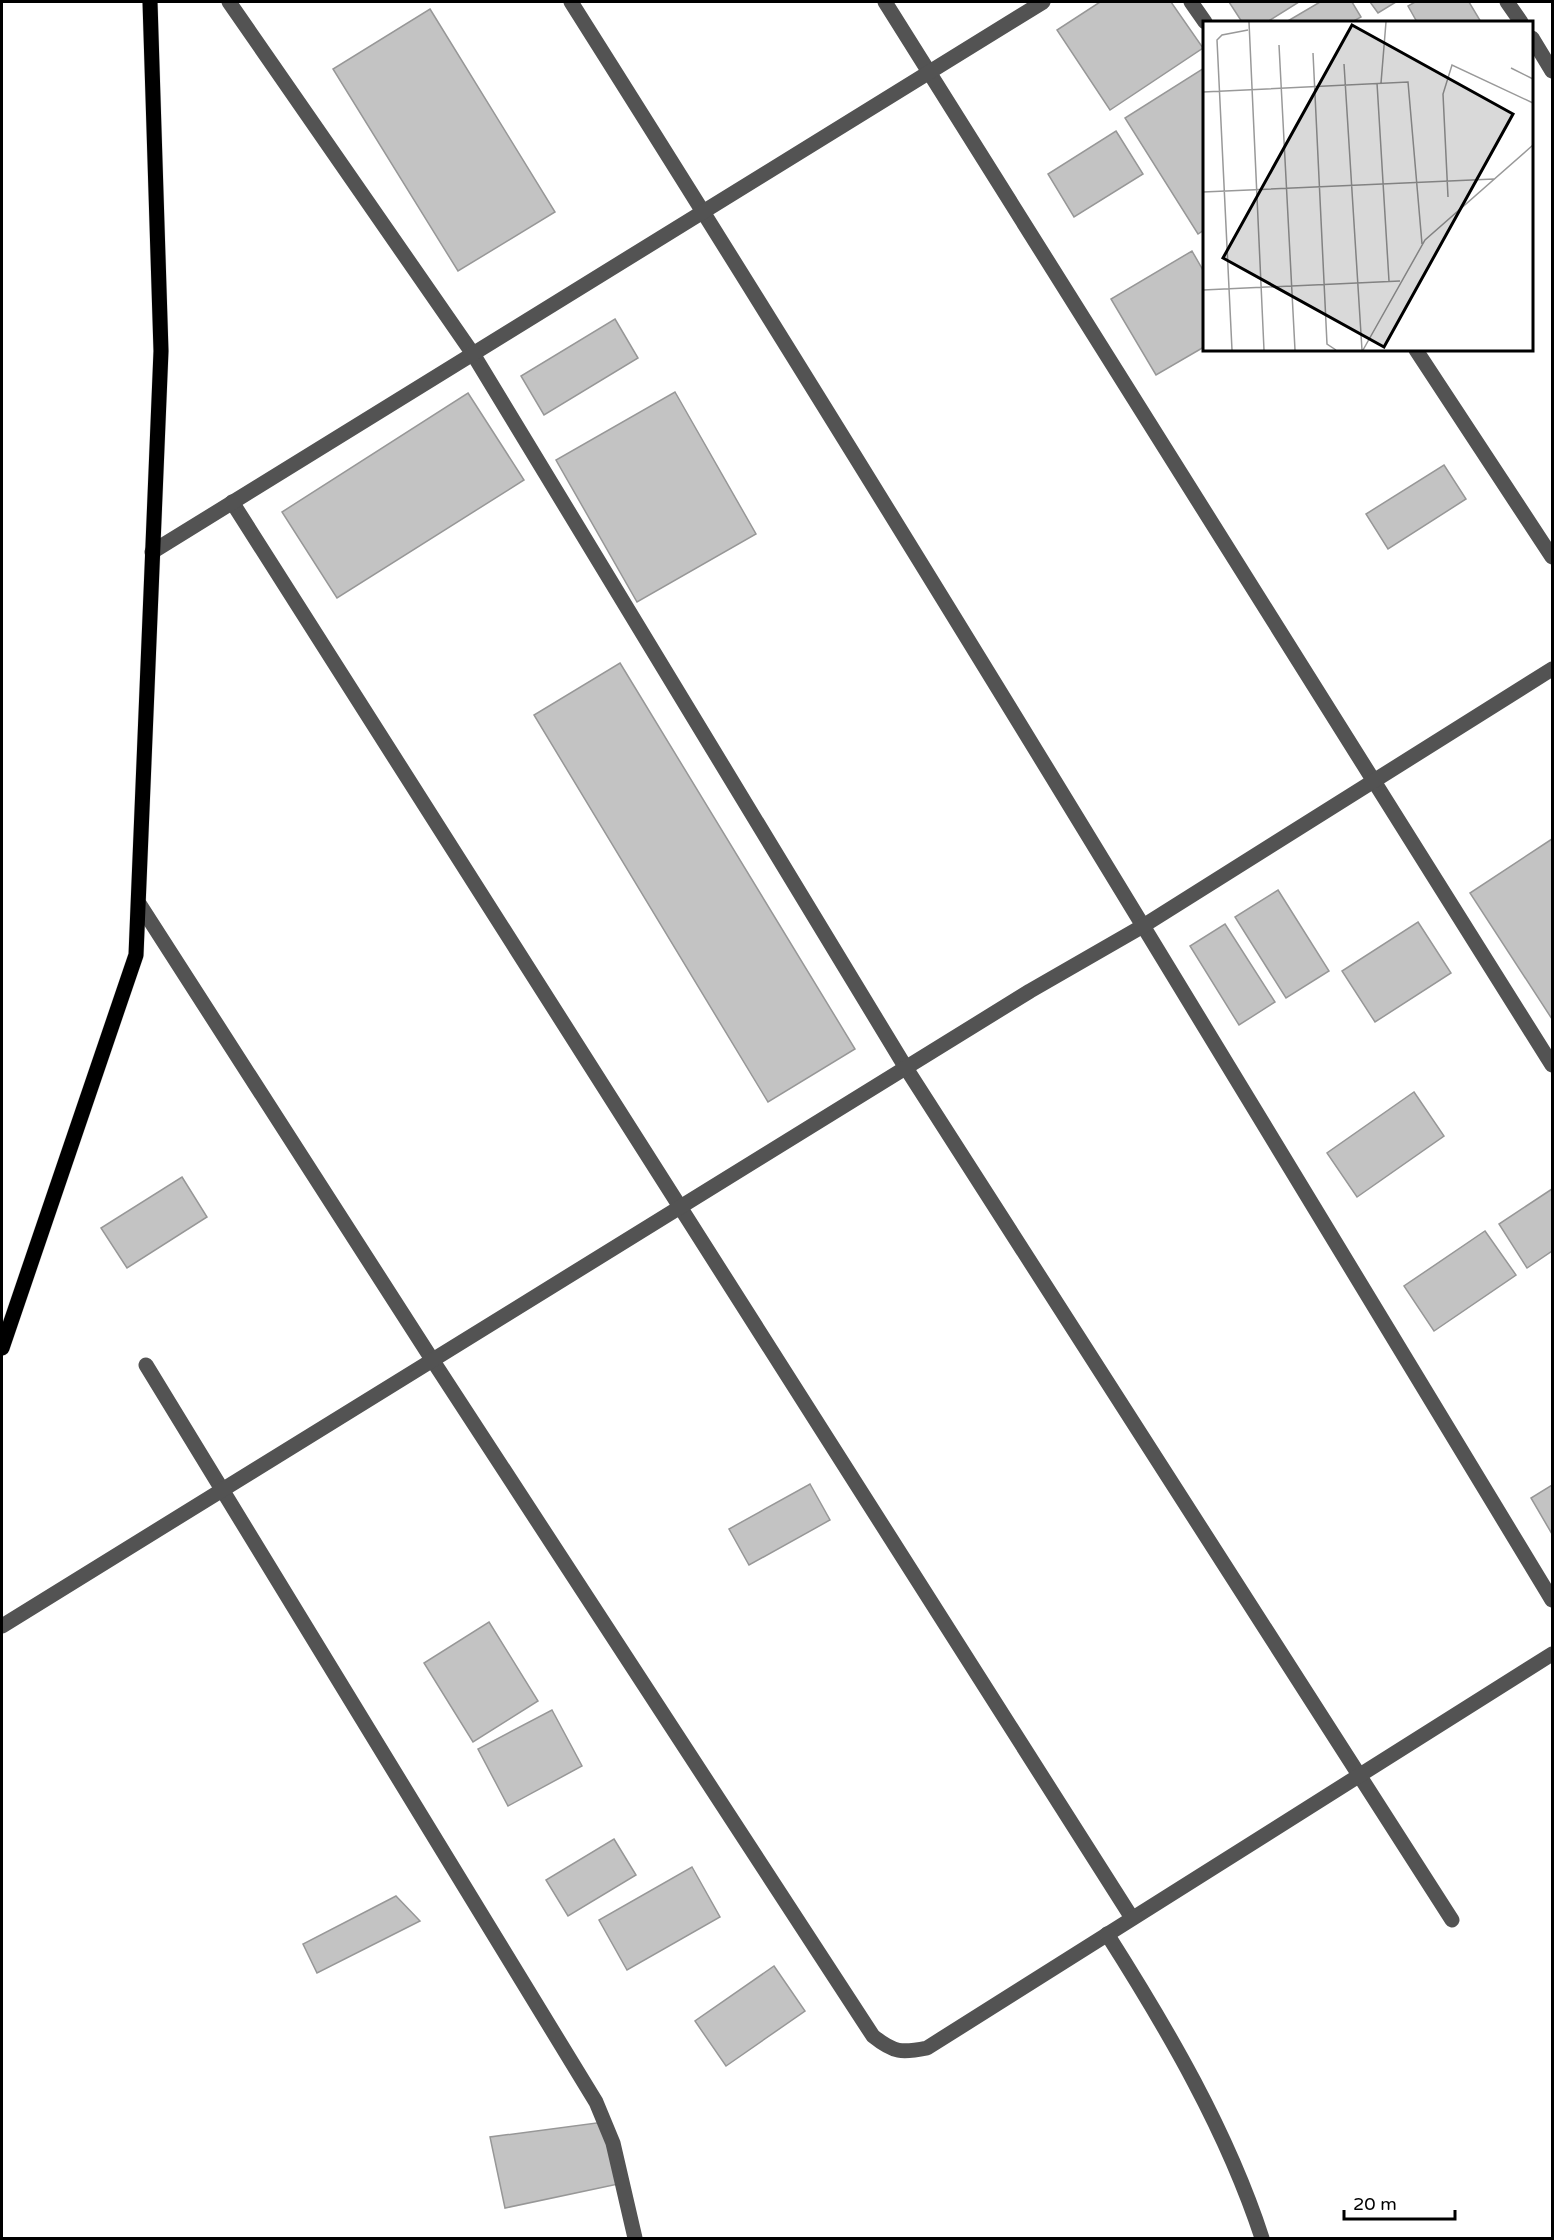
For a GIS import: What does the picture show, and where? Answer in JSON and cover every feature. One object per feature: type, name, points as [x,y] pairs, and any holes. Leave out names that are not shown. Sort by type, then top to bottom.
[{"type":"main road","points":[[2,1348],[125,993],[136,955],[140,905],[161,351],[150,2]]},
{"type":"street","points":[[229,2],[473,354],[906,1068],[1452,1920]]},
{"type":"street","points":[[572,2],[704,211],[1143,926],[1552,1600]]},
{"type":"street","points":[[885,2],[1552,1065]]},
{"type":"street","points":[[152,552],[1044,2]]},
{"type":"street","points":[[1191,2],[1204,21]]},
{"type":"street","points":[[1508,2],[1520,21]]},
{"type":"street","points":[[1533,41],[1552,71]]},
{"type":"street","points":[[1417,351],[1552,557]]},
{"type":"street","points":[[232,502],[1132,1918]]},
{"type":"street","points":[[2,1626],[1030,991],[1143,926],[1552,669]]},
{"type":"street","points":[[140,905],[433,1361],[873,2036],[887,2047],[904,2053],[927,2048],[1552,1654]]},
{"type":"street","points":[[146,1365],[596,2102],[613,2144],[635,2238]]},
{"type":"street","points":[[1107,1934],[1169,2035],[1238,2173],[1262,2238]]},
{"type":"building","points":[[1100,2],[1171,2],[1203,48],[1110,110],[1057,30]]},
{"type":"building","points":[[1229,2],[1299,2],[1269,21],[1241,21]]},
{"type":"building","points":[[1320,2],[1352,2],[1361,17],[1354,21],[1288,21]]},
{"type":"building","points":[[1370,2],[1396,2],[1378,13]]},
{"type":"building","points":[[1415,2],[1469,2],[1480,21],[1416,21],[1408,6]]},
{"type":"building","points":[[430,9],[555,212],[458,271],[333,69]]},
{"type":"building","points":[[1203,69],[1203,231],[1198,234],[1125,118]]},
{"type":"building","points":[[1116,131],[1143,174],[1074,217],[1048,174]]},
{"type":"building","points":[[1192,251],[1203,270],[1203,348],[1156,375],[1111,299]]},
{"type":"building","points":[[615,319],[638,358],[544,415],[521,376]]},
{"type":"building","points":[[675,392],[756,534],[637,602],[556,460]]},
{"type":"building","points":[[468,393],[524,480],[337,598],[282,512]]},
{"type":"building","points":[[1444,465],[1466,499],[1388,549],[1366,514]]},
{"type":"building","points":[[620,663],[855,1049],[768,1102],[534,715]]},
{"type":"building","points":[[1552,839],[1552,1019],[1470,893]]},
{"type":"building","points":[[1278,890],[1329,971],[1286,998],[1235,917]]},
{"type":"building","points":[[1418,922],[1451,973],[1375,1022],[1342,971]]},
{"type":"building","points":[[1225,924],[1275,1002],[1239,1025],[1190,946]]},
{"type":"building","points":[[1414,1092],[1444,1136],[1357,1197],[1327,1153]]},
{"type":"building","points":[[182,1177],[207,1217],[127,1268],[101,1228]]},
{"type":"building","points":[[1552,1189],[1552,1251],[1527,1268],[1499,1224]]},
{"type":"building","points":[[1485,1231],[1516,1275],[1434,1331],[1404,1286]]},
{"type":"building","points":[[810,1484],[830,1520],[749,1565],[729,1529]]},
{"type":"building","points":[[1552,1485],[1552,1534],[1531,1498]]},
{"type":"building","points":[[489,1622],[538,1701],[473,1742],[424,1663]]},
{"type":"building","points":[[552,1710],[582,1766],[508,1806],[478,1749]]},
{"type":"building","points":[[614,1839],[636,1875],[568,1916],[546,1880]]},
{"type":"building","points":[[692,1867],[720,1917],[627,1970],[599,1920]]},
{"type":"building","points":[[396,1896],[420,1921],[317,1973],[303,1944]]},
{"type":"building","points":[[774,1966],[805,2011],[726,2066],[695,2021]]},
{"type":"building","points":[[604,2122],[623,2183],[505,2208],[490,2137]]}]
